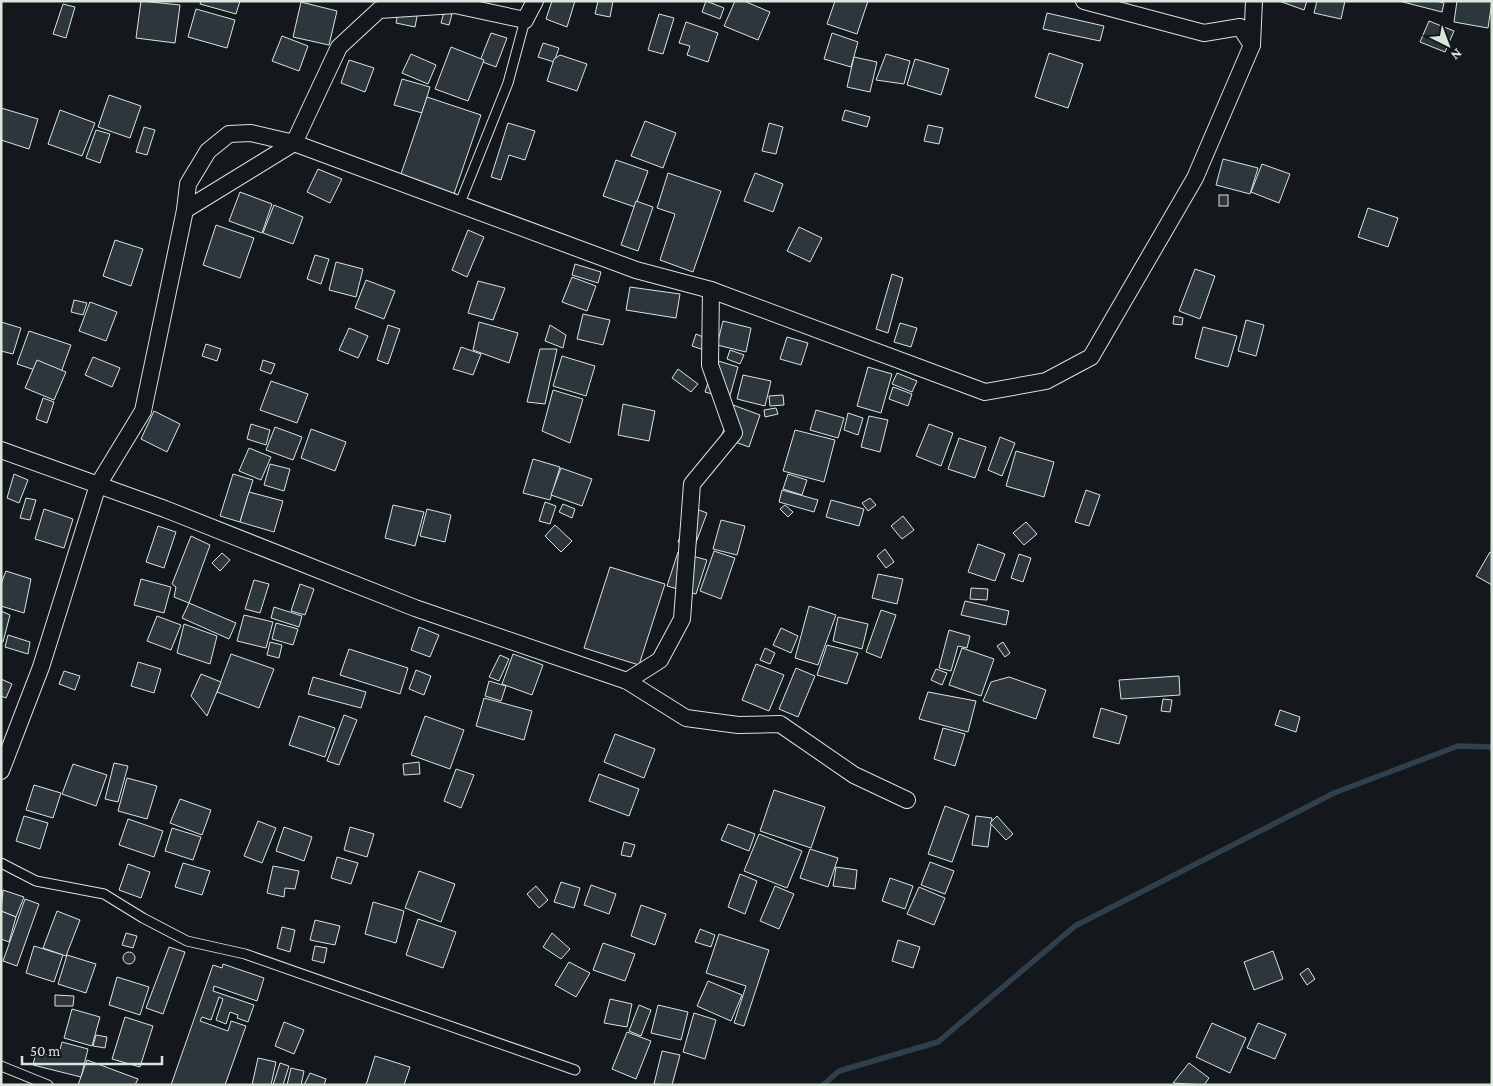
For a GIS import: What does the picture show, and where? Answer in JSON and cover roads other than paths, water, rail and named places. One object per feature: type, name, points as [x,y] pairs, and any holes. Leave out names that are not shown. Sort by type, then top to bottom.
[{"type":"street","points":[[185,210],[294,143],[339,47],[379,10],[455,5],[525,20],[535,1]]},
{"type":"street","points":[[1084,1],[1204,34],[1240,28],[1252,45]]},
{"type":"street","points":[[1,771],[41,667],[98,485],[143,411],[185,210],[188,184],[208,151],[229,134],[251,133],[294,143],[460,203],[636,270],[711,290],[985,392],[1046,381],[1091,358],[1195,178],[1252,45],[1254,1]]},
{"type":"street","points":[[627,680],[660,660],[682,618],[692,484],[734,433],[710,365],[711,290]]},
{"type":"street","points":[[1,450],[164,509],[415,608],[627,680],[686,718],[738,725],[780,724],[854,775],[907,800]]},
{"type":"lane","points":[[460,203],[508,84],[525,20]]},
{"type":"lane","points":[[1,863],[36,880],[104,894],[143,918],[187,941],[245,954],[306,974],[575,1070]]},
{"type":"lane","points":[[1,1066],[48,1085]]},
{"type":"waterway","points":[[823,1085],[839,1071],[938,1042],[1075,926],[1334,793],[1458,746],[1492,747]]}]
